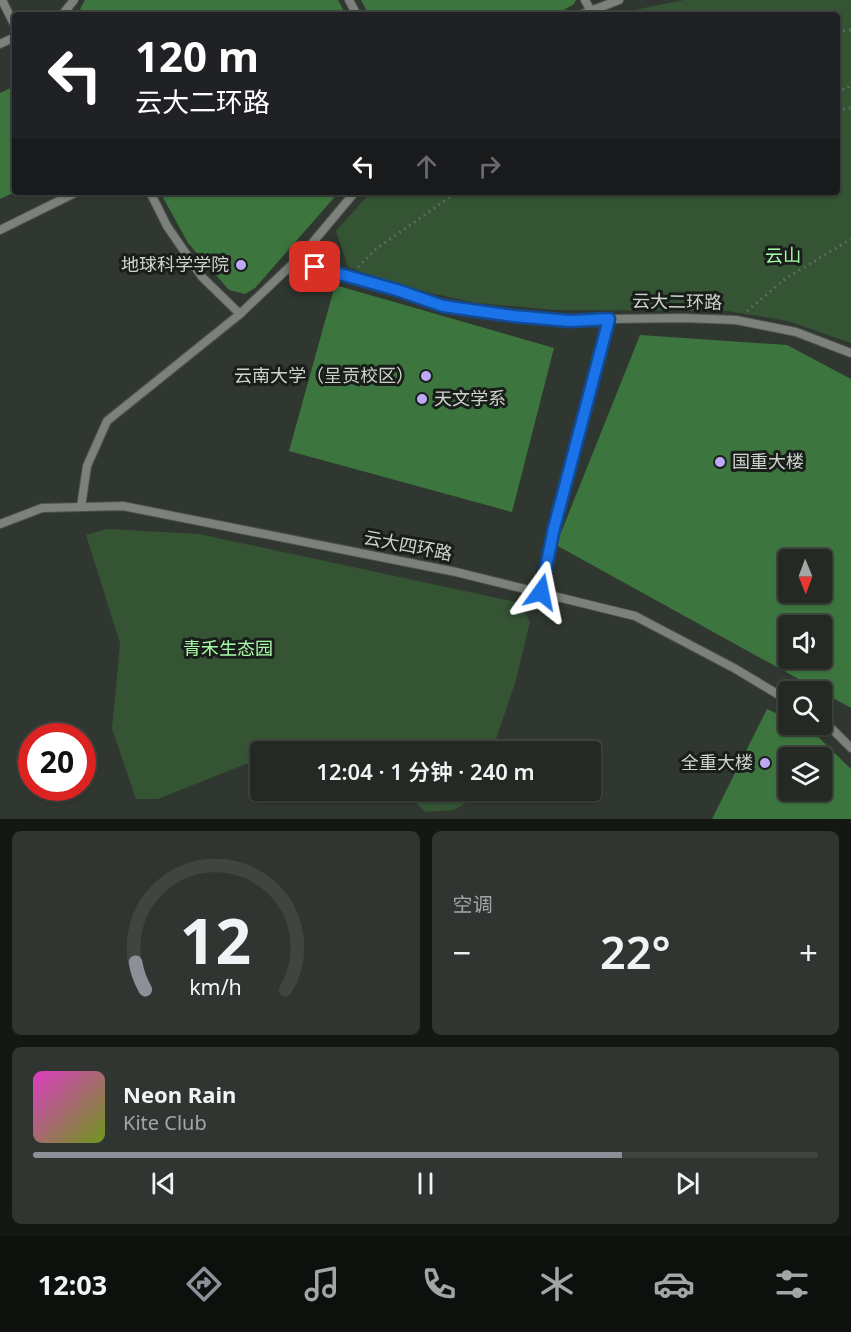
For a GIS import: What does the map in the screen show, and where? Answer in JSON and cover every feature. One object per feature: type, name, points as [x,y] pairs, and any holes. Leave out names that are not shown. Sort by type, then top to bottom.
[{"type":"lane","points":[[2,0],[12,20]]},
{"type":"lane","points":[[64,12],[74,0]]},
{"type":"lane","points":[[585,0],[591,11],[619,0]]},
{"type":"lane","points":[[0,230],[71,195]]},
{"type":"lane","points":[[151,195],[166,226],[202,277],[240,314]]},
{"type":"lane","points":[[81,507],[87,466],[107,421],[240,314],[303,254],[352,195]]},
{"type":"lane","name":"云大二环路","points":[[303,254],[315,267],[397,290],[443,306],[570,321],[682,318],[736,320],[796,332],[851,353]]},
{"type":"lane","points":[[541,592],[554,528],[609,319]]},
{"type":"lane","name":"云大四环路","points":[[0,524],[42,508],[123,506],[456,572],[635,616],[734,668],[778,694]]},
{"type":"lane","points":[[832,729],[851,748]]},
{"type":"path","points":[[348,277],[376,249],[453,195]]},
{"type":"path","points":[[736,320],[784,279],[851,238]]},
{"type":"green space","name":"云山","points":[[684,0],[851,0],[851,343],[788,321],[727,311],[555,310],[476,303],[399,286],[348,267],[336,231],[368,195],[840,195],[840,12],[633,12]]},
{"type":"green space","name":"青禾生态园","points":[[107,529],[199,534],[520,603],[530,622],[516,680],[495,741],[250,741],[250,762],[158,799],[136,799],[112,729],[120,643],[86,535]]},
{"type":"green space","points":[[415,801],[469,801],[454,810],[425,812]]},
{"type":"building","points":[[85,0],[338,0],[344,12],[80,12]]},
{"type":"building","points":[[361,0],[576,0],[574,4],[560,12],[367,12]]},
{"type":"building","points":[[12,87],[12,193],[0,199],[0,93]]},
{"type":"building","name":"地球科学学院","points":[[162,195],[336,195],[255,288],[245,294],[229,290],[188,243]]},
{"type":"building","name":"天文学系","points":[[335,285],[554,348],[512,512],[289,451]]},
{"type":"building","name":"国重大楼","points":[[640,335],[787,345],[851,379],[851,708],[832,698],[832,681],[802,681],[780,669],[832,669],[832,615],[778,615],[778,668],[556,545]]},
{"type":"building","name":"全重大楼","points":[[767,709],[778,714],[778,735],[816,735],[828,747],[778,747],[778,801],[832,801],[832,750],[851,769],[851,819],[712,819]]},
{"type":"place","name":"地球科学学院","points":[[241,265]]},
{"type":"place","name":"云南大学（呈贡校区）","points":[[426,376]]},
{"type":"place","name":"天文学系","points":[[422,399]]},
{"type":"place","name":"国重大楼","points":[[720,462]]},
{"type":"place","name":"全重大楼","points":[[765,763]]},
{"type":"route","points":[[315,267],[397,290],[443,306],[570,321],[609,319],[554,528],[541,592]]}]
